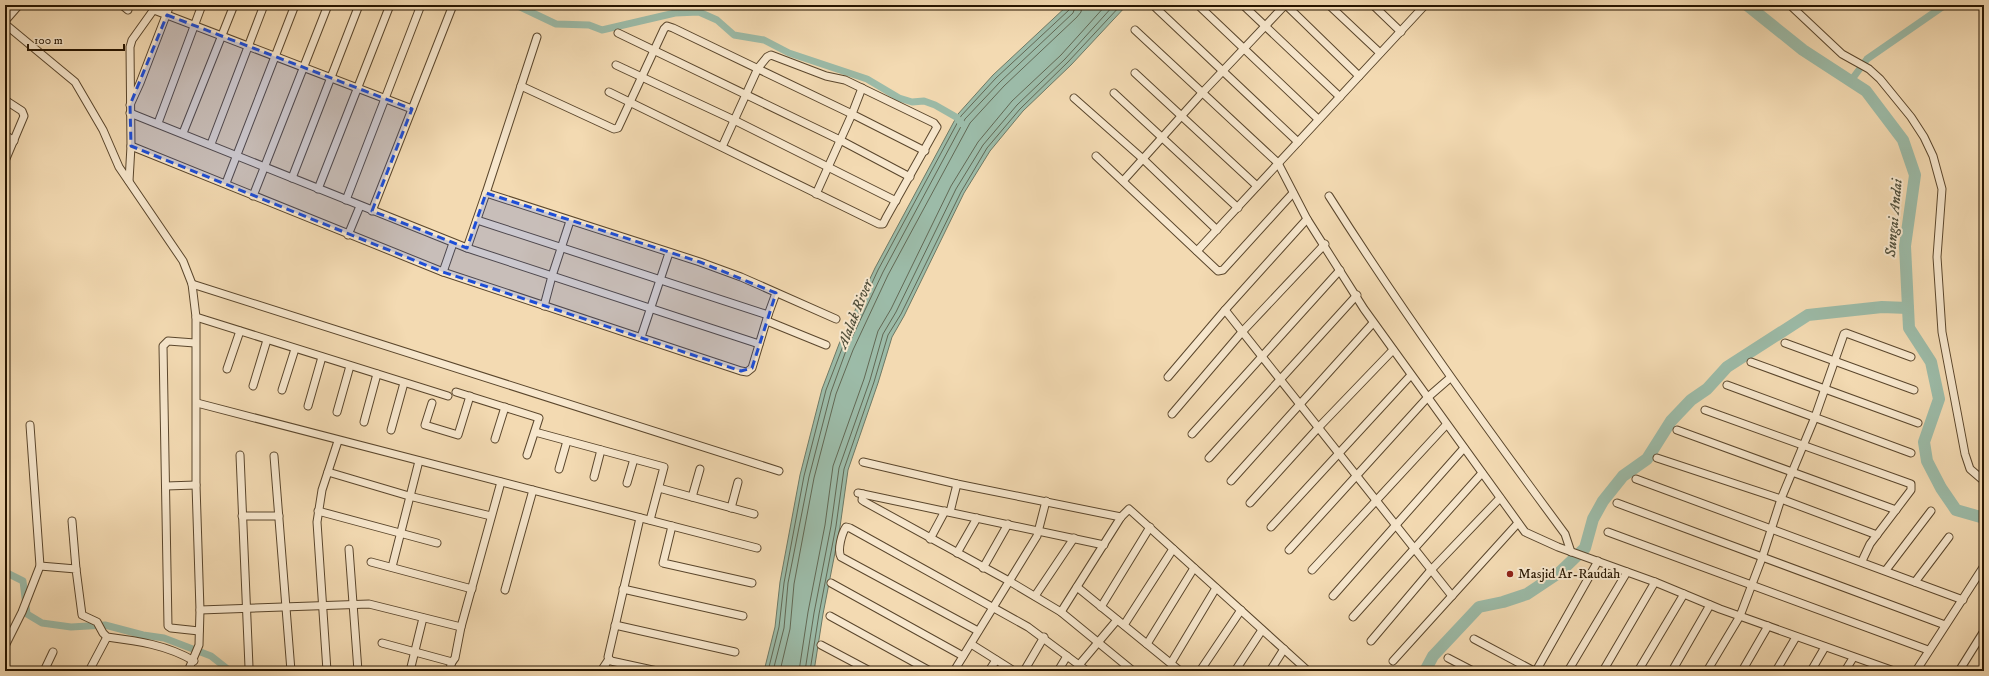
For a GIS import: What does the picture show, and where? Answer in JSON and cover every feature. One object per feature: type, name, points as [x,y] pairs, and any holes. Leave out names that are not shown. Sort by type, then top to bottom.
[{"type":"street","points":[[20,5],[5,23],[75,82],[103,130],[119,167],[183,261],[192,284],[196,317],[196,485],[200,610],[199,645],[188,671]]},
{"type":"street","points":[[130,109],[170,5]]},
{"type":"street","points":[[158,123],[202,5]]},
{"type":"street","points":[[183,133],[234,5]]},
{"type":"street","points":[[211,144],[264,5]]},
{"type":"street","points":[[226,183],[295,5]]},
{"type":"street","points":[[253,196],[328,5]]},
{"type":"street","points":[[292,178],[358,5]]},
{"type":"street","points":[[318,189],[390,5]]},
{"type":"street","points":[[346,200],[421,5]]},
{"type":"street","points":[[372,211],[453,5]]},
{"type":"street","points":[[1198,5],[1318,119]]},
{"type":"street","points":[[1243,5],[1340,96]]},
{"type":"street","points":[[1123,181],[1202,93],[1286,5],[1359,76]]},
{"type":"street","points":[[1329,5],[1380,53]]},
{"type":"street","points":[[1373,5],[1401,32]]},
{"type":"street","points":[[1197,251],[1425,5]]},
{"type":"street","points":[[1791,6],[1842,54],[1869,70],[1880,79],[1911,117],[1928,144],[1942,189],[1938,264],[1945,347],[1964,454],[1970,469],[1984,481]]},
{"type":"street","points":[[129,182],[131,146],[131,43],[155,7],[167,15],[221,37],[412,109]]},
{"type":"street","points":[[1156,8],[1298,142]]},
{"type":"street","points":[[522,86],[614,128],[619,126],[664,29],[669,26],[758,68],[925,151]]},
{"type":"street","points":[[1135,30],[1278,163],[1292,193],[1307,219],[1325,244],[1373,323],[1518,523],[1530,535],[1574,553],[1655,582],[1710,605],[1882,669],[1894,671]]},
{"type":"street","points":[[618,33],[840,140],[910,177]]},
{"type":"street","points":[[467,248],[537,37]]},
{"type":"street","points":[[609,92],[879,224],[882,224],[896,201],[937,130],[937,125],[838,77],[826,76],[772,55],[767,57],[758,68],[722,146]]},
{"type":"street","points":[[616,65],[734,120],[896,201]]},
{"type":"street","points":[[1135,73],[1257,186]]},
{"type":"street","points":[[816,194],[862,88]]},
{"type":"street","points":[[1114,93],[1238,208]]},
{"type":"street","points":[[1074,98],[1143,159],[1218,230]]},
{"type":"street","points":[[5,100],[24,114],[24,119],[5,160]]},
{"type":"street","points":[[130,109],[158,123],[318,189],[467,248],[759,344]]},
{"type":"street","points":[[5,135],[14,142]]},
{"type":"street","points":[[131,146],[226,183],[253,196],[348,235],[443,272],[745,372],[752,368],[776,293]]},
{"type":"street","points":[[1096,156],[1197,251],[1215,270],[1221,272],[1292,193]]},
{"type":"street","points":[[486,193],[741,277],[836,319]]},
{"type":"street","points":[[1330,196],[1383,280],[1450,378],[1565,534],[1574,553]]},
{"type":"street","points":[[348,235],[360,206]]},
{"type":"street","points":[[1168,378],[1225,310],[1307,219]]},
{"type":"street","points":[[477,220],[660,280],[768,318],[826,345]]},
{"type":"street","points":[[544,306],[570,221]]},
{"type":"street","points":[[1172,414],[1242,332],[1325,244]]},
{"type":"street","points":[[443,272],[452,246]]},
{"type":"street","points":[[641,338],[669,253]]},
{"type":"street","points":[[1192,434],[1340,270]]},
{"type":"street","points":[[192,284],[779,471]]},
{"type":"street","points":[[1209,458],[1357,295]]},
{"type":"street","points":[[1225,310],[1452,596]]},
{"type":"street","points":[[196,317],[448,396]]},
{"type":"street","points":[[1231,481],[1373,323]]},
{"type":"street","points":[[228,369],[240,331]]},
{"type":"street","points":[[1707,671],[1740,616],[1762,558],[1781,499],[1815,417],[1845,333],[1911,358]]},
{"type":"street","points":[[253,386],[267,340]]},
{"type":"street","points":[[195,343],[168,341],[163,346],[168,626],[171,628],[199,631]]},
{"type":"street","points":[[1786,343],[1914,390]]},
{"type":"street","points":[[282,390],[295,349]]},
{"type":"street","points":[[1250,503],[1318,428],[1393,350]]},
{"type":"street","points":[[308,406],[322,357]]},
{"type":"street","points":[[1751,362],[1918,423]]},
{"type":"street","points":[[337,412],[350,366]]},
{"type":"street","points":[[364,422],[376,374]]},
{"type":"street","points":[[1271,527],[1410,375]]},
{"type":"street","points":[[1289,550],[1428,398],[1450,378]]},
{"type":"street","points":[[391,430],[404,383]]},
{"type":"street","points":[[1727,385],[1911,453]]},
{"type":"street","points":[[456,392],[539,418],[527,455]]},
{"type":"street","points":[[432,403],[425,425],[458,435],[470,396]]},
{"type":"street","points":[[197,403],[338,441],[757,548]]},
{"type":"street","points":[[495,439],[505,407]]},
{"type":"street","points":[[1705,410],[1911,484],[1911,490],[1877,535],[1862,561]]},
{"type":"street","points":[[1312,570],[1446,425]]},
{"type":"street","points":[[5,646],[24,609],[40,566],[30,426]]},
{"type":"street","points":[[1676,430],[1896,510]]},
{"type":"street","points":[[534,432],[664,467],[650,520]]},
{"type":"street","points":[[559,469],[567,440]]},
{"type":"street","points":[[328,671],[317,538],[318,511],[338,441]]},
{"type":"street","points":[[1332,596],[1464,448]]},
{"type":"street","points":[[594,477],[601,450]]},
{"type":"street","points":[[240,455],[249,667]]},
{"type":"street","points":[[274,456],[291,671]]},
{"type":"street","points":[[1658,458],[1781,499],[1877,535]]},
{"type":"street","points":[[627,483],[634,459]]},
{"type":"street","points":[[392,567],[419,461]]},
{"type":"street","points":[[863,462],[957,484],[1121,517]]},
{"type":"street","points":[[692,497],[700,469]]},
{"type":"street","points":[[328,472],[409,496],[491,516]]},
{"type":"street","points":[[1353,617],[1482,473]]},
{"type":"street","points":[[1636,479],[1862,561],[1963,600]]},
{"type":"street","points":[[449,671],[455,658],[501,482]]},
{"type":"street","points":[[731,508],[738,482]]},
{"type":"street","points":[[930,539],[947,511],[957,484]]},
{"type":"street","points":[[166,486],[196,485]]},
{"type":"street","points":[[659,488],[754,514]]},
{"type":"street","points":[[505,590],[533,490]]},
{"type":"street","points":[[1104,545],[861,493],[865,502],[1009,581],[1061,612],[1132,671]]},
{"type":"street","points":[[1371,641],[1431,570],[1500,498]]},
{"type":"street","points":[[954,671],[1039,530],[1046,501]]},
{"type":"street","points":[[1617,503],[1945,626]]},
{"type":"street","points":[[1061,612],[1121,517],[1127,510],[1131,509],[1307,671]]},
{"type":"street","points":[[1886,570],[1931,510]]},
{"type":"street","points":[[318,511],[437,543]]},
{"type":"street","points":[[242,516],[279,516]]},
{"type":"street","points":[[601,671],[609,659],[608,655],[640,518]]},
{"type":"street","points":[[957,553],[976,518]]},
{"type":"street","points":[[72,521],[82,615],[100,627],[108,636],[157,645],[174,650],[194,659]]},
{"type":"street","points":[[1393,661],[1518,523]]},
{"type":"street","points":[[983,568],[1008,524]]},
{"type":"street","points":[[672,526],[663,563],[752,583]]},
{"type":"street","points":[[978,631],[841,557],[839,551],[846,527],[994,606],[1044,637],[1087,671]]},
{"type":"street","points":[[1101,606],[1150,528]]},
{"type":"street","points":[[1608,532],[1928,650]]},
{"type":"street","points":[[1915,582],[1949,537]]},
{"type":"street","points":[[1035,596],[1074,538]]},
{"type":"street","points":[[349,549],[358,671]]},
{"type":"street","points":[[1124,625],[1173,549]]},
{"type":"street","points":[[1474,639],[1535,671],[1595,560]]},
{"type":"street","points":[[371,562],[472,589]]},
{"type":"street","points":[[40,566],[57,566],[76,569]]},
{"type":"street","points":[[1916,671],[1928,650],[1963,600],[1984,566]]},
{"type":"street","points":[[1147,644],[1194,568]]},
{"type":"street","points":[[1568,671],[1627,572]]},
{"type":"street","points":[[1604,671],[1655,582]]},
{"type":"street","points":[[831,583],[963,656]]},
{"type":"street","points":[[1077,587],[1180,671]]},
{"type":"street","points":[[1171,663],[1216,588]]},
{"type":"street","points":[[623,589],[743,616]]},
{"type":"street","points":[[1638,671],[1684,594]]},
{"type":"street","points":[[200,610],[373,604],[422,618],[462,627]]},
{"type":"street","points":[[1672,671],[1710,605]]},
{"type":"street","points":[[1200,671],[1241,610]]},
{"type":"street","points":[[830,616],[930,671]]},
{"type":"street","points":[[410,671],[422,618]]},
{"type":"street","points":[[1079,665],[1117,620]]},
{"type":"street","points":[[615,625],[735,652]]},
{"type":"street","points":[[1742,671],[1768,626]]},
{"type":"street","points":[[1235,671],[1262,630]]},
{"type":"street","points":[[1959,671],[1984,631]]},
{"type":"street","points":[[89,671],[108,636]]},
{"type":"street","points":[[1024,671],[1044,637]]},
{"type":"street","points":[[1776,671],[1796,637]]},
{"type":"street","points":[[382,643],[452,662]]},
{"type":"street","points":[[971,644],[1014,671]]},
{"type":"street","points":[[821,645],[870,671]]},
{"type":"street","points":[[1811,671],[1824,647]]},
{"type":"street","points":[[1270,671],[1284,649]]},
{"type":"street","points":[[44,671],[53,652]]},
{"type":"street","points":[[1058,671],[1067,656]]},
{"type":"street","points":[[1448,658],[1473,671]]},
{"type":"street","points":[[1845,671],[1853,658]]},
{"type":"street","points":[[609,659],[657,671]]},
{"type":"street","points":[[989,671],[996,660]]},
{"type":"highlighted area","points":[[167,15],[412,109],[372,211],[467,248],[486,193],[700,262],[776,293],[752,368],[741,371],[443,272],[131,146],[130,105]]},
{"type":"water","name":"Alalak River","points":[[1068,5],[1127,5],[1071,65],[1023,111],[990,151],[964,193],[904,316],[892,337],[848,470],[840,527],[823,614],[814,671],[764,671],[775,627],[780,582],[800,475],[822,389],[839,344],[875,268],[958,114],[993,75]]},
{"type":"waterway","points":[[516,5],[556,24],[589,25],[602,30],[675,13],[699,12],[717,20],[734,35],[764,40],[789,53],[867,79],[899,98],[912,102],[924,101],[935,105],[956,117],[962,124]]},
{"type":"waterway","name":"Sungai Andai","points":[[1747,5],[1803,50],[1866,91],[1903,140],[1915,175],[1905,246],[1909,328],[1931,362],[1939,399],[1924,442],[1927,461],[1941,488],[1956,510],[1984,518]]},
{"type":"waterway","points":[[1850,82],[1867,59],[1945,5]]},
{"type":"waterway","points":[[1425,671],[1433,656],[1479,607],[1503,602],[1527,594],[1560,572],[1585,548],[1593,519],[1603,501],[1623,476],[1647,459],[1671,421],[1691,400],[1707,389],[1727,367],[1808,315],[1882,307],[1908,308]]},
{"type":"waterway","points":[[5,572],[23,581],[27,614],[42,623],[71,627],[105,625],[143,635],[164,638],[211,656],[230,671]]},
{"type":"place","name":"Masjid Ar-Raudah","points":[[1510,574]]}]
